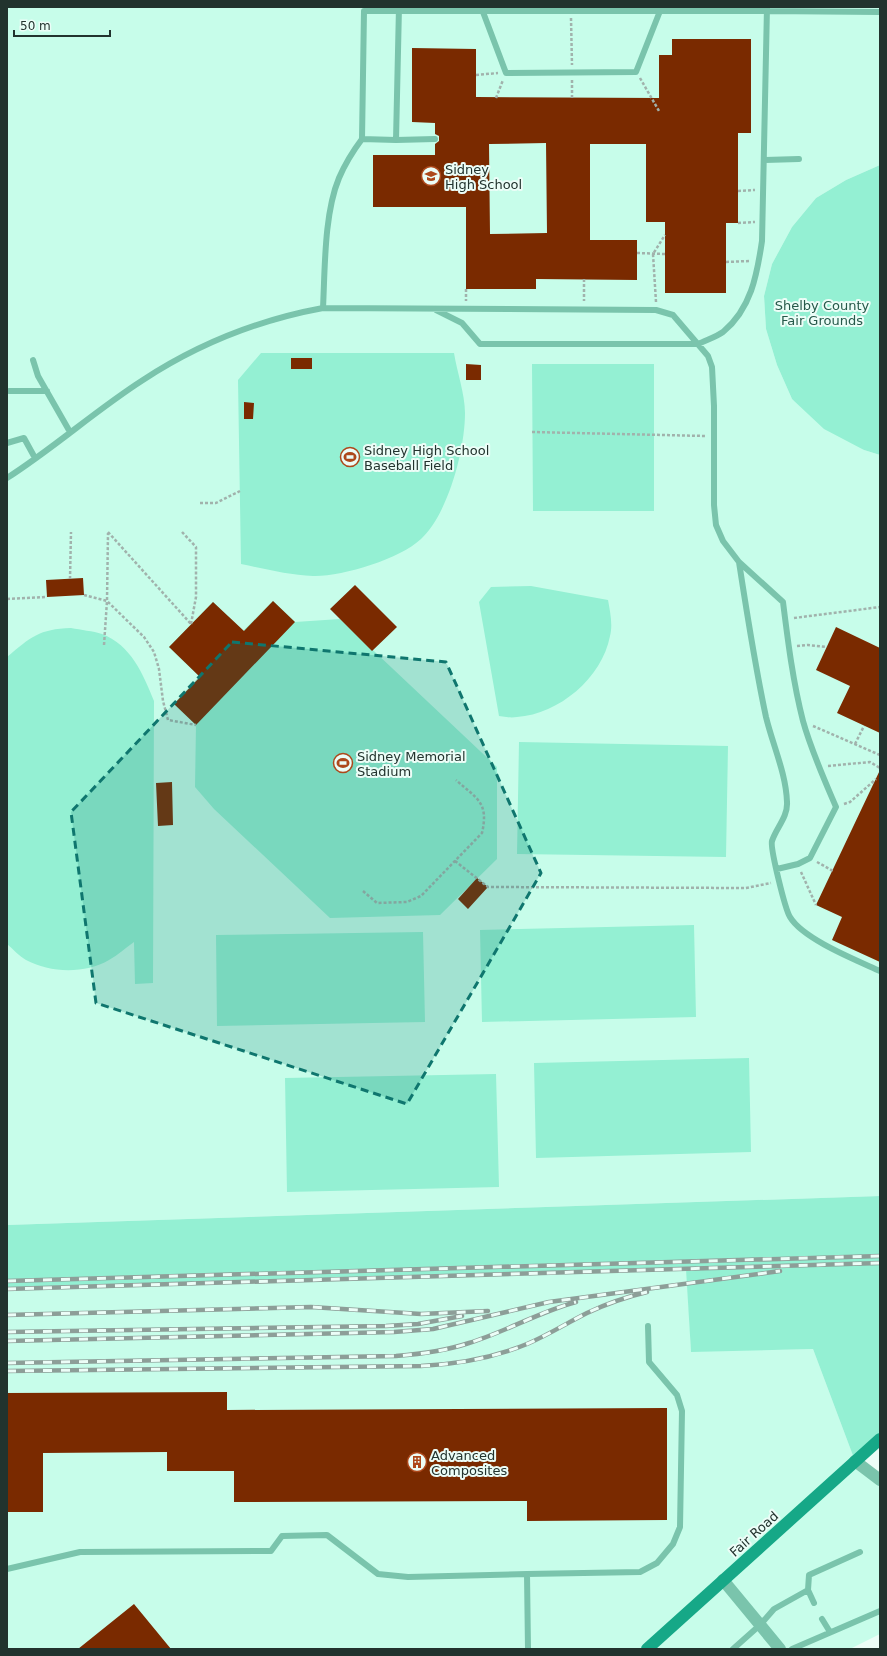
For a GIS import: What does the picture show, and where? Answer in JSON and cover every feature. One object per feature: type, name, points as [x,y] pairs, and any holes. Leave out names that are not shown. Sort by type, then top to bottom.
[{"type":"main road","name":"Fair Road","points":[[647,1649],[880,1439]]},
{"type":"street","points":[[855,1461],[880,1480]]},
{"type":"street","points":[[724,1580],[780,1649]]},
{"type":"lane","points":[[434,309],[462,323],[480,344],[698,344],[722,332],[739,315],[752,293],[759,261],[763,222],[765,160],[767,9]]},
{"type":"lane","points":[[323,308],[330,207],[338,179],[362,139],[364,11],[399,10],[483,12],[767,9],[880,12]]},
{"type":"lane","points":[[396,140],[399,10]]},
{"type":"lane","points":[[483,12],[506,73],[572,73],[636,72],[660,11]]},
{"type":"lane","points":[[362,139],[435,139]]},
{"type":"lane","points":[[765,160],[799,159]]},
{"type":"lane","points":[[7,478],[142,380],[203,346],[236,332],[287,315],[323,308],[656,310],[673,315],[708,356],[712,367],[714,505],[716,525],[723,540],[739,562],[783,602],[788,648],[803,722],[819,767],[836,807],[810,858],[798,864],[777,869]]},
{"type":"lane","points":[[33,360],[38,376],[70,432]]},
{"type":"lane","points":[[9,391],[47,391]]},
{"type":"lane","points":[[7,443],[24,438],[35,458]]},
{"type":"lane","points":[[739,562],[754,661],[767,720],[786,782],[788,804],[782,823],[772,842],[782,899],[790,918],[801,929],[827,946],[880,971]]},
{"type":"lane","points":[[7,1569],[80,1552],[271,1550],[282,1536],[327,1535],[378,1574],[408,1577],[640,1572],[658,1563],[673,1544],[680,1527],[682,1411],[677,1395],[649,1362],[648,1326]]},
{"type":"lane","points":[[814,1603],[808,1590],[809,1575],[860,1552]]},
{"type":"lane","points":[[527,1574],[528,1649]]},
{"type":"lane","points":[[733,1649],[760,1625],[774,1609],[808,1590]]},
{"type":"lane","points":[[792,1649],[880,1611]]},
{"type":"lane","points":[[822,1619],[830,1632]]},
{"type":"path","points":[[571,11],[572,98]]},
{"type":"path","points":[[636,72],[659,111]]},
{"type":"path","points":[[476,75],[506,73],[496,98]]},
{"type":"path","points":[[738,191],[764,190]]},
{"type":"path","points":[[738,222],[763,222]]},
{"type":"path","points":[[656,310],[653,254],[665,235]]},
{"type":"path","points":[[637,253],[665,254]]},
{"type":"path","points":[[726,262],[759,261]]},
{"type":"path","points":[[584,279],[584,310]]},
{"type":"path","points":[[532,432],[714,436]]},
{"type":"path","points":[[200,503],[216,503],[240,491]]},
{"type":"path","points":[[70,579],[71,532]]},
{"type":"path","points":[[104,645],[107,601],[108,532],[191,624],[196,597],[196,547],[182,532]]},
{"type":"path","points":[[84,595],[107,601],[144,636],[154,652],[159,669],[163,702],[168,720],[196,725]]},
{"type":"path","points":[[7,599],[47,596]]},
{"type":"path","points":[[785,619],[880,607]]},
{"type":"path","points":[[788,648],[808,645],[827,646]]},
{"type":"path","points":[[803,722],[880,755]]},
{"type":"path","points":[[855,744],[864,726]]},
{"type":"path","points":[[819,767],[870,762],[880,768]]},
{"type":"path","points":[[836,807],[850,802],[876,779]]},
{"type":"path","points":[[363,891],[377,903],[407,902],[421,896],[482,833],[485,820],[482,803],[456,780]]},
{"type":"path","points":[[810,858],[833,871]]},
{"type":"path","points":[[455,861],[488,887],[746,888],[779,881]]},
{"type":"path","points":[[798,864],[816,905]]},
{"type":"highlighted area","points":[[232,642],[446,662],[541,873],[407,1104],[96,1003],[71,812]]},
{"type":"shaded area","points":[[7,7],[880,7],[880,165],[846,180],[816,198],[792,227],[772,264],[764,296],[766,329],[777,365],[792,399],[864,450],[880,455],[880,1196],[7,1225]]},
{"type":"shaded area","points":[[687,1269],[691,1351],[813,1349],[855,1461],[880,1480],[880,1634],[850,1649],[7,1649],[7,1289]]},
{"type":"green space","name":"Shelby County Fair Grounds","points":[[880,165],[880,455],[864,450],[824,429],[792,399],[777,365],[766,329],[764,296],[772,264],[792,227],[816,198],[846,180]]},
{"type":"green space","name":"Sidney High School Baseball Field","points":[[261,353],[454,353],[465,406],[462,445],[447,498],[431,528],[421,539],[385,560],[354,570],[325,576],[277,572],[241,564],[238,380]]},
{"type":"green space","points":[[532,364],[654,364],[654,511],[533,511]]},
{"type":"green space","points":[[531,586],[608,600],[611,632],[598,666],[576,691],[563,701],[548,709],[533,714],[512,717],[499,716],[479,602],[491,587]]},
{"type":"green space","name":"Sidney Memorial Stadium","points":[[273,601],[295,622],[340,619],[497,767],[497,859],[440,915],[330,918],[214,809],[195,787],[196,725],[174,704],[200,677],[169,647],[213,602],[243,631]]},
{"type":"green space","points":[[71,628],[102,634],[121,645],[135,662],[154,701],[153,983],[135,984],[134,942],[100,965],[79,970],[56,969],[35,964],[23,958],[7,944],[7,657],[36,635],[51,630]]},
{"type":"green space","points":[[519,742],[728,746],[726,857],[517,854]]},
{"type":"green space","points":[[694,925],[696,1017],[482,1022],[480,930]]},
{"type":"green space","points":[[423,932],[425,1022],[217,1026],[216,935]]},
{"type":"green space","points":[[749,1058],[751,1152],[536,1158],[534,1063]]},
{"type":"green space","points":[[496,1074],[499,1187],[287,1192],[285,1078]]},
{"type":"green space","points":[[880,1196],[880,1439],[855,1461],[813,1349],[691,1352],[686,1269],[7,1289],[7,1225]]},
{"type":"building","name":"Sidney High School","points":[[672,39],[751,39],[751,133],[738,133],[738,223],[726,223],[726,293],[665,293],[665,222],[646,222],[646,144],[590,144],[590,240],[637,240],[637,280],[536,279],[536,289],[466,289],[466,207],[373,207],[373,155],[435,155],[435,144],[439,141],[439,136],[435,134],[435,123],[412,122],[412,48],[476,49],[476,97],[659,98],[659,55],[672,55]],"holes":[[[546,143],[547,233],[490,234],[489,144]]]},
{"type":"building","points":[[291,358],[312,358],[312,369],[291,369]]},
{"type":"building","points":[[466,364],[481,365],[481,380],[466,380]]},
{"type":"building","points":[[244,402],[254,403],[253,419],[244,419]]},
{"type":"building","points":[[83,578],[84,595],[47,597],[46,580]]},
{"type":"building","points":[[355,585],[397,627],[372,651],[330,609]]},
{"type":"building","points":[[273,601],[295,622],[196,725],[174,704],[200,677],[169,647],[213,602],[244,631]]},
{"type":"building","points":[[836,627],[880,648],[880,733],[837,713],[850,686],[816,670]]},
{"type":"building","points":[[880,770],[880,962],[832,940],[842,917],[816,905]]},
{"type":"building","points":[[172,782],[173,825],[158,826],[156,783]]},
{"type":"building","points":[[477,878],[488,887],[468,909],[458,899]]},
{"type":"building","name":"Advanced Composites","points":[[227,1392],[227,1410],[667,1408],[667,1520],[527,1521],[527,1501],[234,1502],[234,1471],[167,1471],[167,1452],[43,1453],[43,1512],[7,1512],[7,1393]]},
{"type":"building","points":[[134,1604],[171,1649],[78,1649]]},
{"type":"railway","points":[[7,1281],[880,1256]]},
{"type":"railway","points":[[7,1289],[880,1263]]},
{"type":"railway","points":[[7,1341],[394,1332],[433,1329],[549,1302],[780,1271]]},
{"type":"railway","points":[[7,1371],[421,1366],[448,1364],[475,1360],[514,1349],[542,1337],[594,1310],[616,1301],[647,1292]]},
{"type":"railway","points":[[7,1363],[396,1356],[415,1354],[460,1346],[562,1306],[576,1302]]},
{"type":"railway","points":[[7,1315],[311,1307],[421,1314],[488,1311]]},
{"type":"railway","points":[[7,1332],[386,1326],[418,1324],[462,1316]]},
{"type":"place","name":"Sidney High School","points":[[431,176]]},
{"type":"place","name":"Sidney High School Baseball Field","points":[[350,457]]},
{"type":"place","name":"Sidney Memorial Stadium","points":[[343,763]]},
{"type":"place","name":"Advanced Composites","points":[[417,1462]]}]
